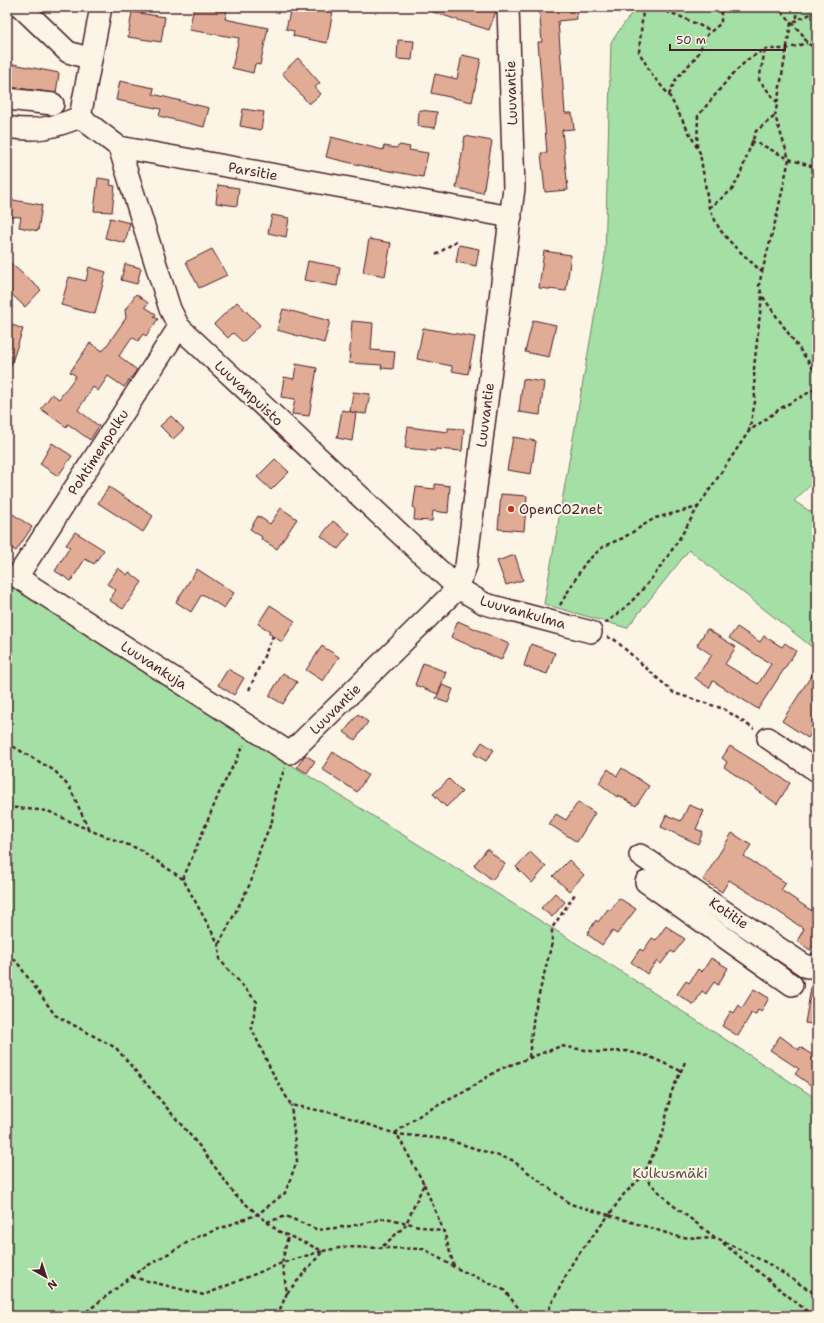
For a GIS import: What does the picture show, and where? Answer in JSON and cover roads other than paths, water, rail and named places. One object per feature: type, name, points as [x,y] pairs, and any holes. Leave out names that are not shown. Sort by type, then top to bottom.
[{"type":"street","points":[[7,127],[38,130],[60,125],[80,117],[101,7]]},
{"type":"street","name":"Luuvantie","points":[[290,753],[458,588],[466,566],[514,188],[508,7]]},
{"type":"street","points":[[28,10],[68,52],[91,59]]},
{"type":"street","points":[[7,99],[53,104]]},
{"type":"street","name":"Parsitie","points":[[80,117],[119,147],[511,217]]},
{"type":"street","name":"Luuvanpuisto","points":[[119,147],[170,308],[180,327],[458,588]]},
{"type":"street","name":"Pohtimenpolku","points":[[17,577],[180,327]]},
{"type":"street","name":"Luuvankuja","points":[[17,577],[290,753]]},
{"type":"street","name":"Luuvankulma","points":[[458,588],[485,604],[591,632]]},
{"type":"street","points":[[768,738],[817,771]]},
{"type":"street","name":"Kotitie","points":[[640,855],[807,967],[816,965]]},
{"type":"street","points":[[646,882],[792,985]]},
{"type":"street","points":[[720,935],[733,916]]},
{"type":"place","name":"OpenCO2net","points":[[511,509]]},
{"type":"park label","name":"Kulkusmäki","points":[[670,1173]]}]
